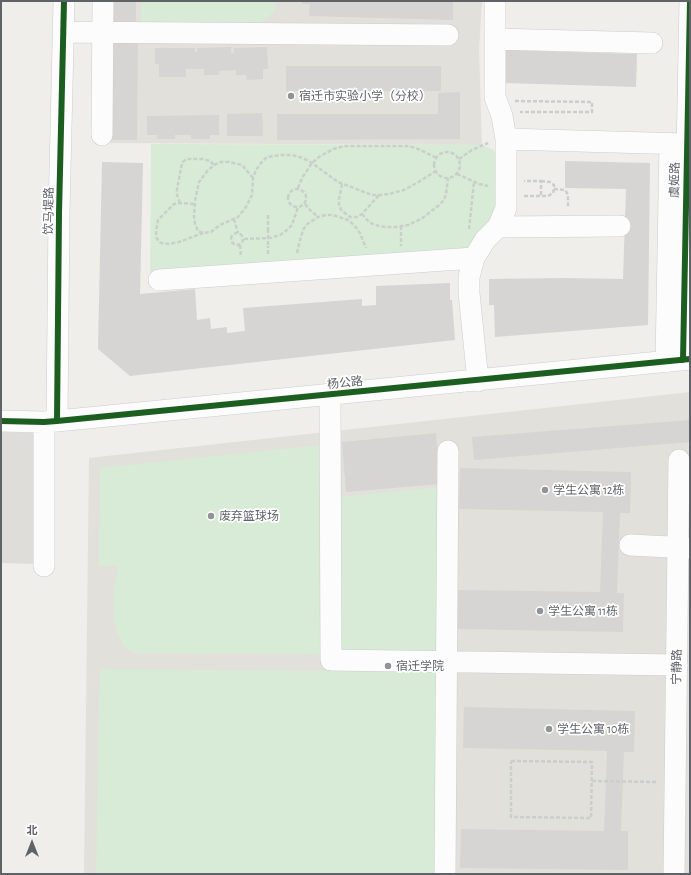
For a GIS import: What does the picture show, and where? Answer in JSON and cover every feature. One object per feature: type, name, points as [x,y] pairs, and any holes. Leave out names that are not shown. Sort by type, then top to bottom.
[{"type":"street","name":"饮马堤路","points":[[44,566],[59,213],[64,1]]},
{"type":"street","points":[[102,135],[103,1]]},
{"type":"street","points":[[478,381],[469,293],[469,277],[474,258],[485,240],[498,227],[506,208],[506,190],[497,141],[502,116],[495,97],[495,1]]},
{"type":"street","name":"虞姬路","points":[[680,360],[688,165],[679,144],[690,1]]},
{"type":"street","points":[[64,32],[448,35]]},
{"type":"street","points":[[495,39],[652,44]]},
{"type":"street","points":[[497,141],[679,144],[680,360]]},
{"type":"street","points":[[498,227],[620,226]]},
{"type":"street","points":[[159,280],[474,258]]},
{"type":"street","name":"杨公路","points":[[1,420],[50,422],[680,360]]},
{"type":"street","points":[[330,395],[331,660],[677,665]]},
{"type":"street","points":[[446,874],[448,451]]},
{"type":"street","name":"宁静路","points":[[674,874],[683,723],[677,665],[684,548],[679,460]]},
{"type":"street","points":[[630,545],[684,548]]},
{"type":"path","points":[[592,102],[592,112],[498,106],[592,102]]},
{"type":"path","points":[[459,159],[472,150],[497,141]]},
{"type":"path","points":[[298,188],[302,178],[312,163],[333,149],[350,146],[407,146],[416,148],[437,158]]},
{"type":"path","points":[[446,152],[454,154],[459,159],[460,170],[457,174],[450,178],[443,178],[437,174],[434,168],[435,160],[440,155],[446,152]]},
{"type":"path","points":[[194,204],[174,204],[158,220],[156,233],[157,239],[161,243],[169,244],[179,242],[203,233],[211,232],[220,225],[238,217],[246,207],[252,195],[253,178],[256,170],[267,157],[281,155],[304,158],[338,182],[372,195],[390,194],[404,190],[436,171]]},
{"type":"path","points":[[180,203],[177,195],[177,188],[182,163],[186,159],[203,159],[210,161],[214,165]]},
{"type":"path","points":[[203,233],[198,231],[195,224],[194,204],[199,182],[208,170],[221,162],[236,163],[242,165],[253,178]]},
{"type":"path","points":[[457,174],[474,182],[506,190],[541,196],[553,194],[554,185],[550,182],[541,181],[506,190]]},
{"type":"path","points":[[362,214],[369,222],[375,225],[396,227],[408,225],[421,219],[444,200],[448,178]]},
{"type":"path","points":[[541,181],[541,196]]},
{"type":"path","points":[[470,229],[470,214],[474,182]]},
{"type":"path","points":[[342,184],[339,199],[340,206],[342,211],[350,217],[357,217],[362,214],[370,207],[379,195]]},
{"type":"path","points":[[298,188],[306,193],[307,198],[305,204],[298,207],[293,206],[289,202],[288,197],[293,189],[298,188]]},
{"type":"path","points":[[554,189],[565,190],[567,193],[568,227]]},
{"type":"path","points":[[305,204],[318,217]]},
{"type":"path","points":[[244,239],[270,238],[280,235],[292,225],[298,207]]},
{"type":"path","points":[[268,215],[268,246]]},
{"type":"path","points":[[295,271],[299,244],[303,230],[306,225],[318,217],[326,215],[333,215],[345,219],[354,225],[360,233],[374,266]]},
{"type":"path","points":[[345,219],[347,215]]},
{"type":"path","points":[[234,218],[238,233],[241,234],[244,239],[243,244],[240,246],[233,245],[231,239],[234,233],[238,233]]},
{"type":"path","points":[[511,761],[592,762],[592,781],[591,818],[511,817],[511,761]]},
{"type":"path","points":[[592,781],[659,782]]},
{"type":"shaded area","name":"宿迁市实验小学（分校）","points":[[103,1],[482,1],[479,49],[482,145],[100,143]]},
{"type":"shaded area","name":"宿迁学院","points":[[690,392],[690,874],[84,874],[89,458]]},
{"type":"shaded area","points":[[1,432],[39,433],[38,564],[1,563]]},
{"type":"green space","points":[[141,1],[276,1],[275,10],[265,20],[258,24],[141,27]]},
{"type":"green space","points":[[151,144],[482,145],[494,150],[498,164],[498,202],[494,213],[471,253],[150,275]]},
{"type":"green space","points":[[322,445],[328,654],[136,653],[125,648],[117,633],[114,615],[114,588],[118,566],[99,566],[100,468]]},
{"type":"green space","points":[[442,487],[442,655],[342,650],[340,497]]},
{"type":"green space","points":[[100,669],[326,671],[440,670],[438,874],[96,874]]},
{"type":"building","points":[[110,1],[136,1],[136,26],[110,26]]},
{"type":"building","points":[[302,1],[453,1],[453,20],[309,16],[310,4],[302,4]]},
{"type":"building","points":[[111,38],[138,38],[137,140],[111,140]]},
{"type":"building","points":[[231,47],[231,53],[234,53],[234,48],[267,47],[268,69],[263,69],[263,79],[247,80],[246,75],[236,75],[236,70],[219,71],[219,75],[204,75],[204,69],[186,69],[186,77],[159,77],[159,64],[155,64],[155,48],[195,48],[195,52],[197,52],[197,48]]},
{"type":"building","points":[[506,50],[637,54],[636,87],[505,83]]},
{"type":"building","points":[[286,66],[441,66],[441,91],[286,91]]},
{"type":"building","points":[[460,92],[460,139],[277,140],[277,114],[438,114],[438,93]]},
{"type":"building","points":[[262,113],[263,136],[227,136],[227,114]]},
{"type":"building","points":[[219,115],[219,135],[210,135],[210,139],[191,139],[191,135],[175,135],[175,139],[157,139],[157,135],[147,135],[147,116]]},
{"type":"building","points":[[565,161],[650,163],[648,325],[495,337],[494,305],[489,305],[489,279],[623,279],[626,189],[565,188]]},
{"type":"building","points":[[102,162],[143,163],[140,294],[195,289],[197,320],[210,318],[211,329],[227,327],[227,333],[245,331],[243,308],[362,299],[362,306],[376,305],[376,286],[450,283],[450,300],[452,300],[455,340],[130,376],[98,349]]},
{"type":"building","points":[[690,420],[690,442],[474,460],[472,437]]},
{"type":"building","points":[[436,433],[440,484],[346,492],[342,442]]},
{"type":"building","points":[[460,468],[631,472],[630,513],[620,513],[617,593],[624,593],[623,632],[456,629],[457,590],[600,592],[603,512],[459,509]]},
{"type":"building","points":[[464,707],[635,711],[634,752],[624,752],[621,831],[628,831],[628,870],[460,868],[461,829],[604,831],[607,751],[463,748]]},
{"type":"cycle path","points":[[57,421],[59,213],[64,1]]},
{"type":"cycle path","points":[[683,360],[690,1]]},
{"type":"cycle path","points":[[1,421],[57,421],[690,359]]},
{"type":"place","name":"宿迁市实验小学（分校）","points":[[291,96]]},
{"type":"place","name":"学生公寓 12栋","points":[[545,490]]},
{"type":"place","name":"废弃篮球场","points":[[211,516]]},
{"type":"place","name":"学生公寓 11栋","points":[[540,611]]},
{"type":"place","name":"宿迁学院","points":[[388,666]]},
{"type":"place","name":"学生公寓 10栋","points":[[549,729]]}]
